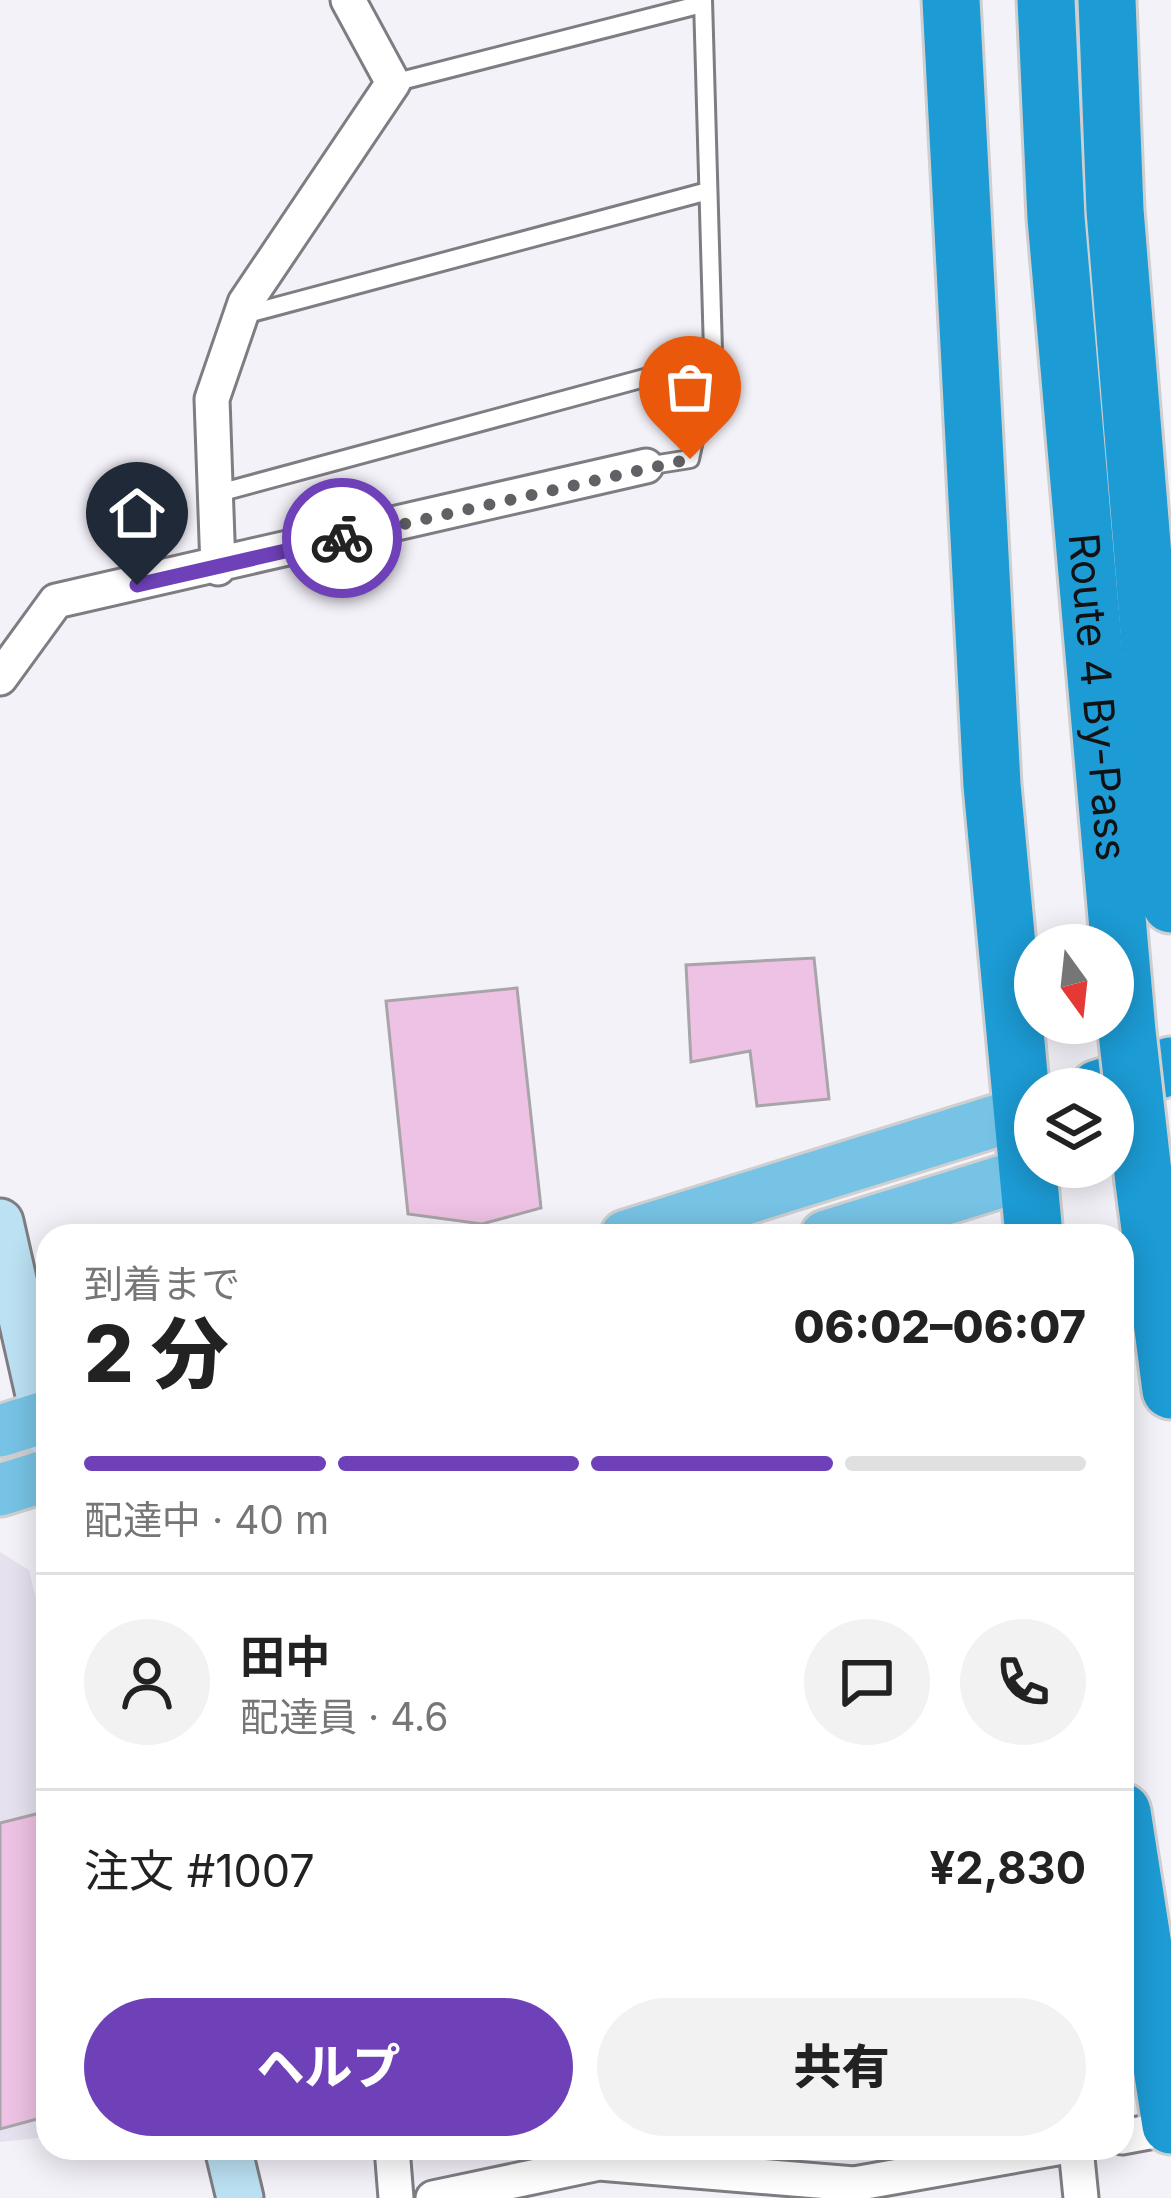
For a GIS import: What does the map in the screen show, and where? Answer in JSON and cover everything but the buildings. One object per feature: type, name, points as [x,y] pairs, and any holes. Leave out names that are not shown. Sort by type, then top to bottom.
[{"type":"highway","points":[[951,0],[990,761],[1023,1068]]},
{"type":"highway","name":"Route 4 By-Pass","points":[[1046,0],[1056,218],[1149,1049],[1134,1131]]},
{"type":"highway","name":"Route 4 By-Pass","points":[[1107,0],[1115,210],[1171,904]]},
{"type":"highway","points":[[1125,1068],[1149,1049]]},
{"type":"highway","points":[[1134,1159],[1171,1129]]},
{"type":"highway","points":[[1035,1224],[1036,1188]]},
{"type":"highway","name":"Route 4 By-Pass","points":[[1133,1188],[1171,1390]]},
{"type":"highway","points":[[1134,1889],[1171,2127]]},
{"type":"main road","points":[[665,1224],[1014,1115]]},
{"type":"main road","points":[[864,1224],[1014,1177]]},
{"type":"main road","points":[[0,1490],[36,1479]]},
{"type":"street","points":[[218,568],[212,399],[240,316],[393,83],[348,0]]},
{"type":"street","points":[[0,678],[56,602],[646,466]]},
{"type":"street","points":[[0,1222],[35,1425]]},
{"type":"street","points":[[1134,2135],[1171,2127]]},
{"type":"street","points":[[231,2160],[240,2198]]},
{"type":"street","points":[[393,2160],[396,2198]]},
{"type":"street","points":[[433,2198],[598,2163],[854,2183],[987,2160]]},
{"type":"street","points":[[1077,2160],[1081,2198]]},
{"type":"lane","points":[[393,83],[702,2],[711,360],[690,459],[646,466]]},
{"type":"lane","points":[[240,316],[708,191]]},
{"type":"lane","points":[[215,494],[711,360]]},
{"type":"shaded area","points":[[0,1552],[29,1570],[36,1598],[36,2138],[0,2142]]},
{"type":"way so far","points":[[342,538],[690,459]]},
{"type":"route","points":[[137,585],[342,538]]}]
